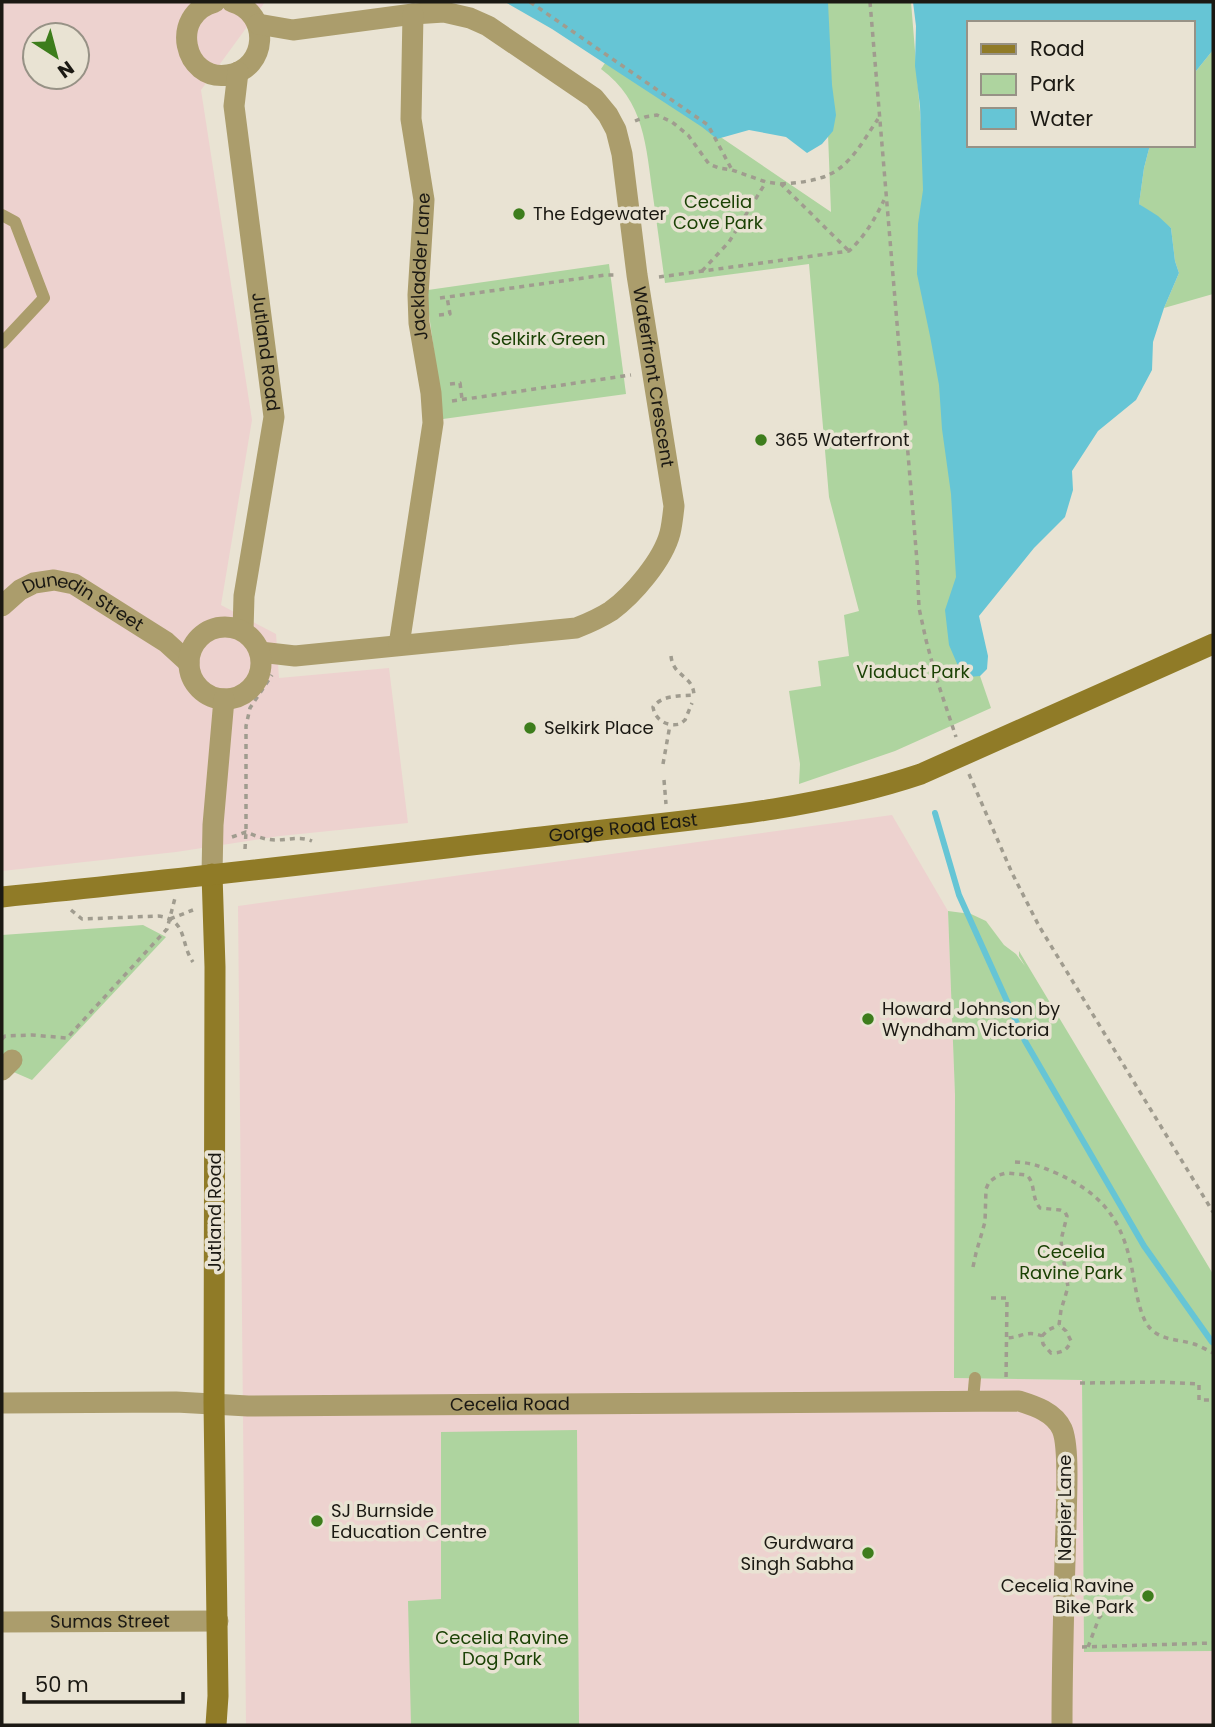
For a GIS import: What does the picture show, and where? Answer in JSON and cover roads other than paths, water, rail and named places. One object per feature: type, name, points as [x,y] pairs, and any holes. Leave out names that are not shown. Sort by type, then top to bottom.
[{"type":"main road","name":"Gorge Road East","points":[[2,897],[760,810],[824,800],[884,787],[921,774],[1213,644]]},
{"type":"main road","name":"Jutland Road","points":[[212,874],[215,967],[214,1403],[218,1621],[216,1725]]},
{"type":"street","points":[[211,2],[191,19],[186,42],[196,63],[206,71],[227,73],[252,62],[260,46],[258,24],[253,15],[246,8],[232,2]]},
{"type":"street","name":"Waterfront Crescent","points":[[258,24],[293,30],[444,12],[470,18],[488,26],[594,98],[616,130],[622,154],[637,275],[674,506],[670,535],[659,558],[634,590],[612,610],[593,622],[576,628],[295,656],[260,652]]},
{"type":"street","name":"Jackladder Lane","points":[[398,645],[433,423],[419,323],[418,295],[424,200],[411,119],[413,14]]},
{"type":"street","name":"Waterfront Crescent","points":[[260,46],[293,30]]},
{"type":"street","name":"Jutland Road","points":[[227,73],[234,106],[274,417],[244,596],[234,629]]},
{"type":"street","name":"Dunedin Street","points":[[2,606],[20,590],[34,583],[54,580],[74,584],[166,642],[192,653]]},
{"type":"street","points":[[213,629],[234,629],[256,644],[260,652],[261,671],[255,684],[244,694],[230,699],[211,697],[195,683],[190,673],[192,653],[203,635],[213,629]]},
{"type":"street","name":"Jutland Road","points":[[212,874],[213,825],[224,699]]},
{"type":"street","name":"Cecelia Road","points":[[2,1403],[176,1402],[248,1406],[1019,1401]]},
{"type":"street","name":"Napier Lane","points":[[1019,1401],[1041,1408],[1055,1418],[1062,1429],[1065,1444],[1062,1725]]},
{"type":"street","name":"Sumas Street","points":[[2,1622],[218,1621]]},
{"type":"lane","points":[[2,215],[15,222],[44,298],[2,343]]},
{"type":"lane","points":[[973,1400],[975,1378]]},
{"type":"water","points":[[505,2],[828,2],[836,115],[833,131],[822,144],[807,153],[786,137],[749,130],[717,139],[552,29]]},
{"type":"water","points":[[913,2],[1213,2],[1213,50],[1194,74],[1194,21],[967,21],[967,147],[1149,147],[1139,204],[1171,228],[1179,273],[1153,342],[1152,370],[1136,400],[1098,431],[1072,471],[1073,490],[1065,517],[1034,548],[979,616],[988,656],[987,669],[980,676],[962,675],[949,645],[945,610],[956,577],[951,494],[939,385],[917,274],[918,224],[923,190],[920,106],[915,66],[916,26]]},
{"type":"waterway","points":[[935,813],[959,895],[1025,1041],[1144,1246],[1212,1342]]},
{"type":"place","name":"The Edgewater","points":[[519,214]]},
{"type":"place","name":"365 Waterfront","points":[[761,440]]},
{"type":"place","name":"Selkirk Place","points":[[530,728]]},
{"type":"place","name":"Howard Johnson by Wyndham Victoria","points":[[868,1019]]},
{"type":"place","name":"SJ Burnside Education Centre","points":[[317,1521]]},
{"type":"place","name":"Gurdwara Singh Sabha","points":[[868,1553]]},
{"type":"place","name":"Cecelia Ravine Bike Park","points":[[1148,1596]]},
{"type":"park label","name":"Cecelia Cove Park","points":[[718,212]]},
{"type":"park label","name":"Selkirk Green","points":[[548,339]]},
{"type":"park label","name":"Viaduct Park","points":[[913,672]]},
{"type":"park label","name":"Cecelia Ravine Park","points":[[1071,1262]]},
{"type":"park label","name":"Cecelia Ravine Dog Park","points":[[502,1648]]}]
